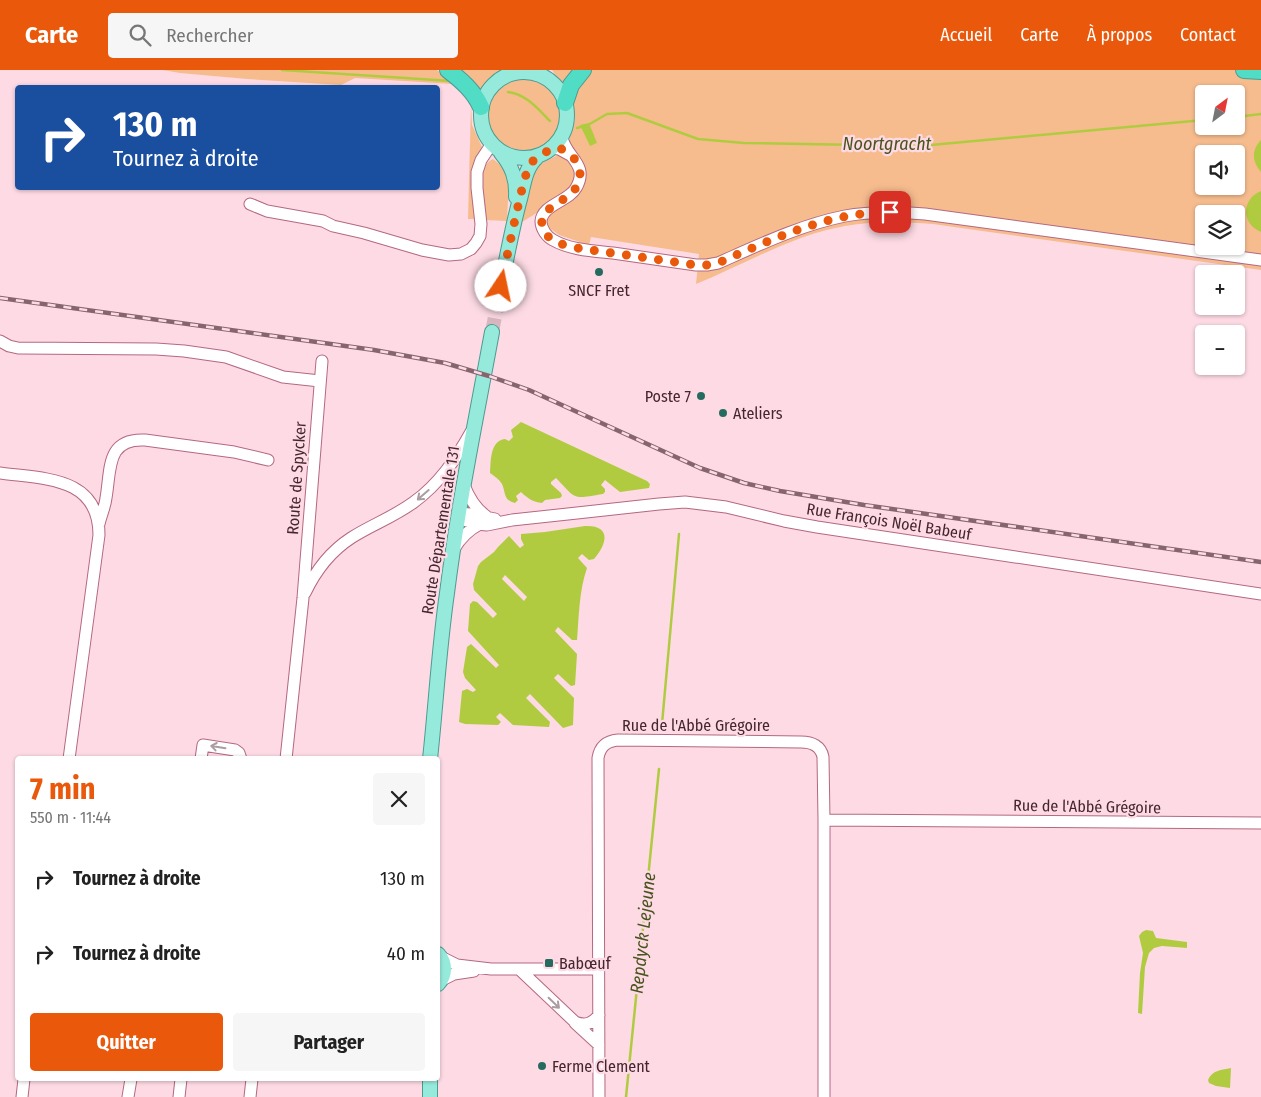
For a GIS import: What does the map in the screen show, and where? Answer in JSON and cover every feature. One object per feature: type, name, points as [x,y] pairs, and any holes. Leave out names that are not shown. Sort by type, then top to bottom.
[{"type":"highway","points":[[565,103],[571,85],[583,70]]},
{"type":"highway","points":[[1244,70],[1261,71]]},
{"type":"highway","points":[[450,72],[466,85],[481,107]]},
{"type":"main road","points":[[496,148],[507,156],[524,159],[537,157],[552,148],[562,137],[567,113],[565,103],[560,92],[546,75],[530,72],[511,72],[498,80],[490,88],[484,97],[481,107],[480,117],[486,136],[510,165],[515,180],[514,220]]},
{"type":"main road","points":[[501,286],[514,220],[526,175],[530,165],[537,157]]},
{"type":"main road","name":"Route Départementale 131","points":[[431,756],[440,648],[453,551],[492,332]]},
{"type":"main road","points":[[440,958],[444,964],[444,970],[440,980]]},
{"type":"main road","points":[[420,1081],[420,1097]]},
{"type":"main road","points":[[430,1081],[430,1097]]},
{"type":"street","points":[[562,137],[564,146],[577,162],[580,177],[577,187],[570,195],[546,211],[542,220],[542,226],[548,236],[571,247],[707,265],[718,263],[787,233],[826,221],[861,214],[898,212],[925,214],[1261,260]]},
{"type":"street","points":[[250,204],[267,211],[323,220],[333,226],[422,250],[449,255],[461,254],[471,249],[480,236],[481,224],[477,172],[481,160],[496,148]]},
{"type":"street","points":[[552,148],[562,150],[574,158]]},
{"type":"street","points":[[0,341],[18,348],[189,351],[226,357],[283,377],[320,381]]},
{"type":"street","name":"Route de Spycker","points":[[286,756],[303,598],[322,361]]},
{"type":"street","name":"Route de Spycker","points":[[303,598],[317,572],[339,547],[409,506],[435,484],[456,457],[474,428]]},
{"type":"street","points":[[99,524],[113,456],[119,447],[127,441],[139,440],[234,452],[268,460]]},
{"type":"street","points":[[0,473],[57,481],[72,486],[82,492],[97,515],[99,535],[68,756]]},
{"type":"street","points":[[464,485],[468,496],[476,508],[492,519]]},
{"type":"street","name":"Rue François Noël Babeuf","points":[[459,516],[470,523],[492,524],[512,520],[667,503],[703,503],[726,506],[784,521],[828,529],[1261,594]]},
{"type":"street","name":"Rue François Noël Babeuf","points":[[459,516],[470,514],[492,519],[512,520]]},
{"type":"street","points":[[453,551],[464,534],[480,524]]},
{"type":"street","name":"Rue de l'Abbé Grégoire","points":[[599,1097],[598,758],[600,750],[608,742],[618,740],[781,741],[812,743],[820,748],[823,757],[824,820],[824,1097]]},
{"type":"street","points":[[201,756],[203,745],[236,750],[240,756]]},
{"type":"street","name":"Rue de l'Abbé Grégoire","points":[[824,820],[1261,823]]},
{"type":"street","points":[[440,956],[457,964],[491,969]]},
{"type":"street","points":[[440,982],[454,974],[491,969],[598,969]]},
{"type":"street","points":[[519,969],[599,1045]]},
{"type":"street","points":[[572,1020],[580,1024],[591,1023],[599,1015]]},
{"type":"street","points":[[22,1097],[24,1081]]},
{"type":"street","points":[[128,1097],[130,1081]]},
{"type":"street","points":[[179,1097],[181,1081]]},
{"type":"street","points":[[250,1097],[252,1081]]},
{"type":"shaded area","points":[[163,70],[437,70],[452,84],[355,78],[341,85],[247,79]]},
{"type":"shaded area","points":[[455,70],[501,70],[481,91]]},
{"type":"shaded area","points":[[552,70],[1261,70],[1261,270],[1245,268],[1245,265],[1225,265],[933,224],[900,222],[856,224],[826,230],[788,243],[696,284],[699,254],[591,237],[589,245],[559,235],[548,227],[548,222],[540,211],[522,222],[530,181],[538,165],[556,156],[569,141],[575,120],[571,96]]},
{"type":"shaded area","points":[[524,78],[539,81],[551,89],[559,101],[562,116],[559,131],[551,143],[539,151],[524,154],[509,151],[497,143],[489,131],[486,116],[489,101],[497,89],[509,81]]},
{"type":"shaded area","points":[[471,104],[472,125],[482,147],[475,165],[478,219],[468,219]]},
{"type":"shaded area","points":[[589,123],[597,143],[590,146],[580,125]]},
{"type":"shaded area","points":[[1261,140],[1261,172],[1254,160],[1254,152]]},
{"type":"shaded area","points":[[493,159],[507,170],[509,177],[507,221],[485,220],[482,177],[487,163]]},
{"type":"shaded area","points":[[1261,191],[1261,232],[1250,223],[1246,212],[1250,200]]},
{"type":"shaded area","points":[[521,422],[647,481],[650,484],[649,488],[620,492],[605,480],[601,485],[605,489],[603,494],[580,497],[572,494],[556,478],[551,484],[561,493],[562,496],[560,498],[545,500],[542,503],[530,499],[521,492],[516,496],[518,500],[515,503],[511,502],[506,496],[501,482],[490,473],[491,457],[496,443],[505,439],[509,441],[513,437],[511,430]]},
{"type":"shaded area","points":[[585,526],[600,529],[604,536],[602,547],[594,559],[589,560],[582,554],[578,558],[587,568],[581,595],[577,640],[572,640],[558,627],[555,631],[577,654],[575,685],[571,686],[558,674],[554,678],[574,698],[573,725],[563,728],[530,694],[526,698],[550,722],[549,727],[513,725],[500,713],[496,717],[501,722],[498,725],[465,724],[459,722],[462,691],[467,689],[473,692],[476,690],[465,678],[463,672],[467,647],[471,644],[496,668],[499,665],[468,631],[470,604],[473,601],[477,602],[493,618],[497,614],[474,590],[473,584],[478,566],[509,536],[520,548],[524,545],[521,534]],"holes":[[[505,575],[527,597],[524,601],[502,579]]]},
{"type":"shaded area","points":[[1146,930],[1153,931],[1156,938],[1187,942],[1187,948],[1162,946],[1154,948],[1149,953],[1145,967],[1142,1014],[1138,1013],[1143,953],[1139,936]]},
{"type":"shaded area","points":[[1231,1068],[1230,1088],[1209,1083],[1208,1080],[1212,1074]]},
{"type":"waterway","name":"Noortgracht","points":[[282,70],[451,81]]},
{"type":"waterway","name":"Noortgracht","points":[[508,92],[526,99],[550,121]]},
{"type":"waterway","name":"Noortgracht","points":[[577,128],[588,125],[607,114],[627,113],[698,139],[744,143],[920,146],[1195,121]]},
{"type":"waterway","name":"Noortgracht","points":[[1245,116],[1261,114]]},
{"type":"waterway","name":"Repdyck Lejeune","points":[[662,724],[679,534]]},
{"type":"waterway","name":"Repdyck Lejeune","points":[[626,1097],[659,769]]},
{"type":"tunnel","points":[[492,332],[501,286]]},
{"type":"railway","points":[[0,298],[374,350],[445,363],[529,390],[700,468],[744,483],[780,491],[864,505],[1261,562]]},
{"type":"place","name":"SNCF Fret","points":[[599,272]]},
{"type":"place","name":"Poste 7","points":[[701,396]]},
{"type":"place","name":"Ateliers","points":[[723,413]]},
{"type":"place","name":"Babœuf","points":[[549,963]]},
{"type":"place","name":"Ferme Clement","points":[[542,1066]]},
{"type":"route","points":[[501,286],[514,220],[526,175],[534,159],[552,148],[562,150],[574,158],[580,171],[580,177],[577,187],[572,193],[548,209],[541,222],[546,234],[551,239],[577,248],[707,265],[718,263],[787,233],[826,221],[854,215],[890,212]]}]
